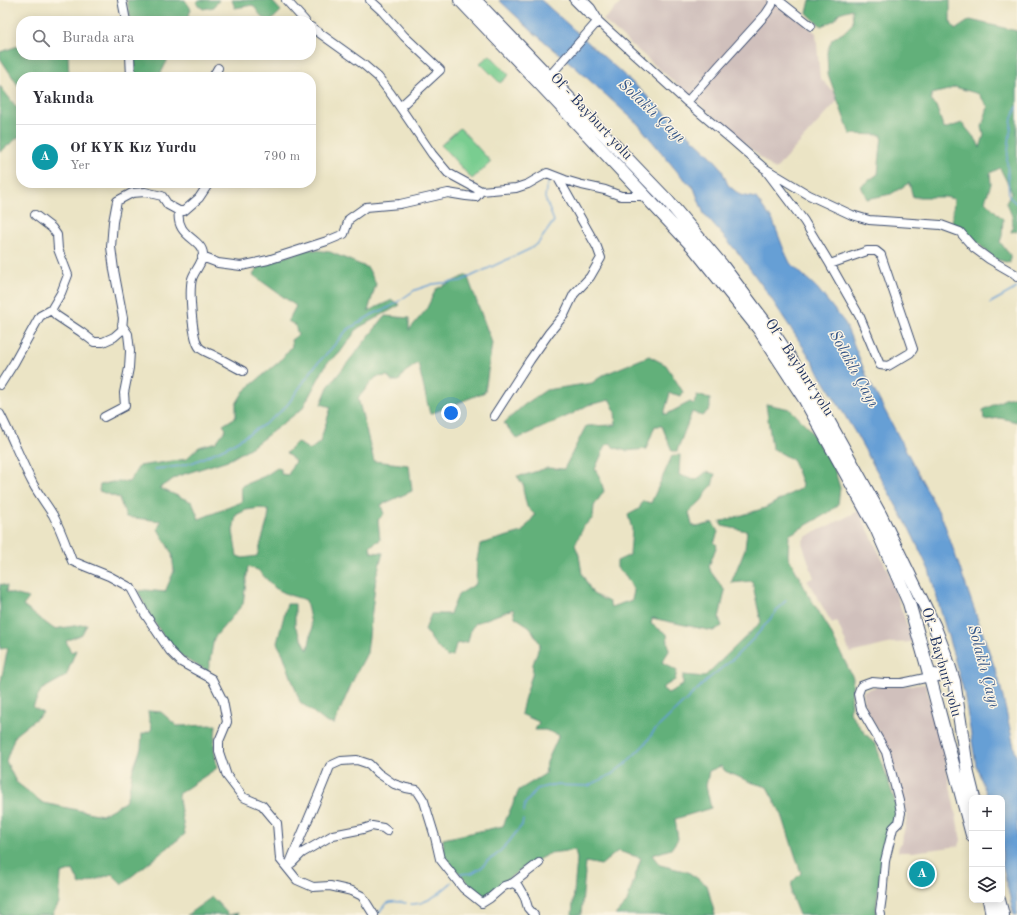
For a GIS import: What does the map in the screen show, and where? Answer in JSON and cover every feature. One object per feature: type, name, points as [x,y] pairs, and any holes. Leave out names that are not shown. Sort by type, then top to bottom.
[{"type":"highway","name":"Of - Bayburt yolu","points":[[460,0],[548,78],[645,196],[693,247],[758,328],[806,400],[876,528],[909,603],[971,831]]},
{"type":"highway","name":"Of - Bayburt yolu","points":[[475,0],[672,206],[722,264],[777,338],[812,391],[877,509],[934,625],[954,681],[968,774],[973,795]]},
{"type":"highway","points":[[924,657],[931,651],[944,651]]},
{"type":"highway","points":[[930,676],[944,674],[949,665]]},
{"type":"highway","points":[[990,903],[992,915]]},
{"type":"highway","points":[[1000,903],[1003,915]]},
{"type":"street","points":[[122,0],[125,16]]},
{"type":"street","points":[[286,0],[300,16]]},
{"type":"street","points":[[370,0],[404,36],[440,70],[400,107]]},
{"type":"street","points":[[574,0],[687,102],[764,168],[809,195],[852,215],[869,220],[941,225],[960,232],[974,248],[989,259],[1015,274],[1017,277]]},
{"type":"street","points":[[583,0],[591,8],[598,21]]},
{"type":"street","points":[[687,102],[766,14],[772,5],[773,0]]},
{"type":"street","points":[[778,0],[811,26]]},
{"type":"street","points":[[548,78],[598,21]]},
{"type":"street","points":[[316,31],[378,77],[432,154],[448,173],[481,191],[516,188],[528,184],[547,173],[558,178],[605,190],[621,196],[645,196]]},
{"type":"street","points":[[130,60],[131,72]]},
{"type":"street","points":[[216,72],[218,68]]},
{"type":"street","points":[[764,168],[804,221],[830,264],[860,317],[880,365],[888,366],[910,353],[913,349],[881,255],[876,251],[867,251],[830,264]]},
{"type":"street","points":[[494,416],[534,354],[549,333],[564,316],[574,294],[590,277],[601,258],[597,247],[558,178]]},
{"type":"street","points":[[51,310],[94,342],[103,342],[114,338],[122,330],[123,318],[115,278],[111,247],[113,222],[117,201],[132,193],[146,192],[162,196],[168,205],[179,211],[184,211],[199,198],[206,188]]},
{"type":"street","points":[[202,257],[218,263],[241,266],[268,260],[344,234],[349,219],[366,207],[400,204],[448,193],[476,197],[481,191]]},
{"type":"street","points":[[179,211],[178,217],[181,228],[199,245],[203,254],[201,263],[192,278],[190,288],[194,338],[199,347],[243,371]]},
{"type":"street","points":[[0,385],[40,316],[51,310],[61,293],[68,275],[58,249],[57,235],[52,228],[35,215]]},
{"type":"street","points":[[104,417],[125,406],[124,393],[129,368],[130,351],[128,334],[122,325]]},
{"type":"street","points":[[0,414],[34,485],[62,534],[72,561],[109,576],[131,588],[170,651],[180,662],[212,679],[223,701],[227,722],[219,741],[219,752],[227,776],[243,797],[262,805],[277,823],[280,859],[297,880],[313,887],[330,886],[357,893],[362,896],[374,915]]},
{"type":"street","points":[[881,915],[880,911],[885,861],[893,828],[899,822],[901,813],[886,752],[862,709],[858,694],[861,686],[872,682],[902,683],[930,676]]},
{"type":"street","points":[[288,868],[320,795],[330,766],[341,761],[356,760],[369,764],[378,773],[394,784],[417,790],[424,801],[440,859],[463,888],[482,903],[504,886],[513,882],[539,863]]},
{"type":"street","points":[[288,868],[302,853],[333,835],[372,826],[383,828],[387,832]]},
{"type":"street","points":[[513,882],[518,886],[525,898],[528,908],[534,915]]},
{"type":"shaded area","points":[[624,0],[766,0],[778,3],[816,33],[820,78],[840,98],[775,170],[603,20]]},
{"type":"shaded area","points":[[859,511],[888,571],[913,642],[892,643],[850,653],[837,621],[832,623],[807,580],[814,578],[802,543],[805,537]]},
{"type":"shaded area","points":[[925,684],[939,732],[961,840],[959,846],[913,852],[898,852],[907,818],[889,751],[865,707],[863,691],[875,687]]},
{"type":"green space","points":[[127,0],[185,0],[191,9],[189,16],[130,16]]},
{"type":"green space","points":[[199,0],[219,0],[214,7],[203,9],[196,3]]},
{"type":"green space","points":[[232,0],[271,0],[281,11],[276,16],[261,16],[253,5],[235,8]]},
{"type":"green space","points":[[810,0],[950,0],[950,21],[955,30],[970,20],[1017,31],[1017,231],[1011,232],[1013,224],[1012,217],[1006,203],[1012,192],[1000,168],[990,173],[991,184],[985,201],[1003,219],[1002,236],[1000,242],[1010,255],[1010,263],[995,259],[965,231],[952,225],[954,199],[945,197],[913,197],[909,183],[891,194],[867,199],[861,186],[878,174],[882,135],[850,134],[828,74],[827,52],[832,39],[843,33],[853,23],[852,9],[839,13],[835,20],[821,26],[807,13]],"holes":[[[955,87],[979,94],[988,107],[982,127],[984,135],[980,148],[977,141],[962,123],[944,129],[936,106],[931,101],[932,94]]]},
{"type":"green space","points":[[16,47],[16,60],[68,60],[69,72],[16,72],[16,82],[0,58],[0,52]]},
{"type":"green space","points":[[490,55],[509,75],[500,83],[480,63]]},
{"type":"green space","points":[[133,60],[168,60],[162,72],[135,72]]},
{"type":"green space","points":[[0,86],[16,107],[16,139],[0,152]]},
{"type":"green space","points":[[460,128],[491,162],[472,179],[441,145]]},
{"type":"green space","points":[[308,249],[330,252],[368,268],[376,284],[368,311],[392,300],[400,305],[358,328],[339,354],[327,363],[302,409],[253,446],[231,459],[178,476],[159,488],[192,502],[199,519],[242,502],[241,486],[265,476],[277,468],[281,469],[281,474],[288,475],[295,461],[286,453],[297,442],[310,450],[320,442],[331,407],[321,404],[328,387],[385,316],[409,318],[409,330],[426,310],[436,289],[467,275],[492,343],[485,392],[430,414],[418,363],[404,373],[399,381],[391,381],[388,376],[376,377],[358,398],[374,461],[409,465],[412,491],[381,505],[384,514],[378,520],[380,540],[370,546],[371,552],[383,553],[376,577],[367,653],[334,724],[327,723],[300,702],[283,654],[277,643],[287,604],[295,604],[295,626],[308,650],[312,629],[306,600],[289,595],[275,588],[258,570],[248,567],[243,604],[214,638],[208,671],[189,661],[170,647],[150,615],[138,591],[146,590],[165,592],[174,571],[172,554],[158,529],[161,521],[126,517],[119,498],[99,491],[100,485],[112,482],[129,482],[139,466],[186,459],[199,447],[216,442],[226,429],[223,425],[236,417],[236,404],[244,391],[280,361],[292,346],[291,340],[298,335],[295,325],[288,321],[296,306],[253,275],[259,266]],"holes":[[[261,508],[269,511],[257,556],[243,558],[237,556],[233,531],[236,515],[246,510]]]},
{"type":"green space","points":[[649,356],[666,365],[683,392],[681,396],[670,393],[664,414],[667,414],[690,402],[694,404],[697,395],[710,399],[710,409],[702,416],[692,412],[677,451],[672,451],[662,426],[655,426],[646,449],[626,451],[613,447],[611,443],[606,445],[595,469],[600,478],[604,491],[594,506],[593,518],[584,526],[575,545],[579,555],[582,574],[593,594],[609,602],[611,607],[632,600],[634,591],[626,576],[617,568],[617,561],[630,555],[632,529],[628,515],[639,509],[643,501],[651,503],[672,456],[680,455],[679,475],[696,480],[706,472],[715,474],[712,486],[702,500],[689,512],[692,525],[697,527],[713,523],[718,532],[714,543],[717,545],[709,566],[711,572],[725,591],[719,618],[722,626],[713,631],[652,618],[651,624],[667,634],[669,651],[662,662],[677,671],[675,680],[662,688],[668,693],[683,685],[683,675],[704,677],[761,622],[752,581],[731,583],[745,549],[747,531],[722,526],[720,522],[765,508],[801,488],[802,484],[793,460],[772,448],[766,404],[790,409],[808,427],[834,468],[840,488],[838,505],[828,513],[789,535],[788,556],[809,596],[827,625],[853,678],[850,713],[876,745],[896,804],[896,818],[888,829],[881,865],[876,909],[877,915],[799,915],[791,895],[792,882],[801,873],[782,815],[767,787],[750,782],[725,771],[721,766],[709,771],[706,786],[711,808],[675,819],[678,839],[671,849],[652,855],[660,865],[688,872],[707,885],[715,915],[615,915],[627,902],[641,858],[618,851],[601,865],[586,862],[581,915],[572,915],[577,859],[575,850],[550,853],[521,869],[484,897],[472,892],[467,881],[444,856],[443,839],[503,826],[519,790],[545,774],[547,762],[559,735],[545,730],[535,730],[539,722],[521,714],[532,675],[533,664],[540,644],[530,627],[515,617],[513,609],[476,623],[471,629],[468,642],[456,644],[453,656],[447,657],[436,646],[425,630],[431,614],[450,614],[458,595],[476,584],[477,560],[480,544],[522,532],[535,515],[527,507],[523,490],[524,486],[517,476],[547,468],[564,469],[586,426],[616,425],[615,411],[610,400],[588,405],[572,414],[517,439],[504,423],[524,405],[546,390],[592,383],[603,375]]},
{"type":"green space","points":[[1017,396],[1017,422],[1000,418],[984,420],[983,410],[1005,399]]},
{"type":"green space","points":[[0,584],[7,586],[6,592],[29,598],[23,606],[54,629],[87,624],[82,634],[66,641],[71,652],[76,650],[66,676],[41,690],[33,707],[43,713],[15,735],[6,761],[16,782],[43,803],[102,815],[125,802],[129,791],[133,769],[141,748],[142,734],[150,731],[152,728],[148,711],[161,712],[177,726],[216,725],[214,748],[217,768],[178,794],[185,834],[122,884],[112,874],[80,885],[73,870],[61,874],[59,903],[52,915],[0,915],[0,685],[8,648],[0,649]]},
{"type":"green space","points":[[212,897],[229,915],[187,915]]},
{"type":"water","name":"Solaklı Çayı","points":[[499,0],[541,0],[709,154],[720,166],[728,185],[740,195],[756,198],[773,221],[790,263],[817,288],[845,323],[867,377],[943,520],[999,680],[1017,760],[1017,915],[1014,915],[1005,877],[1005,795],[987,795],[976,765],[964,692],[929,570],[910,530],[856,434],[811,359],[767,292],[739,254],[704,214],[694,188],[680,175],[638,124],[575,67],[533,32]]},
{"type":"waterway","points":[[1017,107],[1012,118],[1007,160],[1009,197],[1017,204]]},
{"type":"waterway","points":[[155,469],[180,466],[194,462],[227,447],[265,424],[288,404],[315,366],[347,330],[373,314],[390,307],[415,290],[433,284],[461,281],[530,249],[539,242],[554,221],[545,198],[546,188],[549,182]]},
{"type":"waterway","points":[[990,303],[1017,288]]},
{"type":"waterway","points":[[524,812],[525,804],[537,789],[551,785],[588,786],[612,774],[625,764],[645,744],[654,731],[707,680],[734,658],[755,637],[786,600]]},
{"type":"waterway","points":[[459,876],[461,874],[472,873],[495,856],[508,843],[522,825],[523,820]]},
{"type":"waterway","points":[[411,904],[417,904],[428,900],[452,882]]},
{"type":"waterway","points":[[379,913],[387,903],[394,901],[406,903]]},
{"type":"place","name":"Of KYK Kız Yurdu","points":[[922,874]]}]
